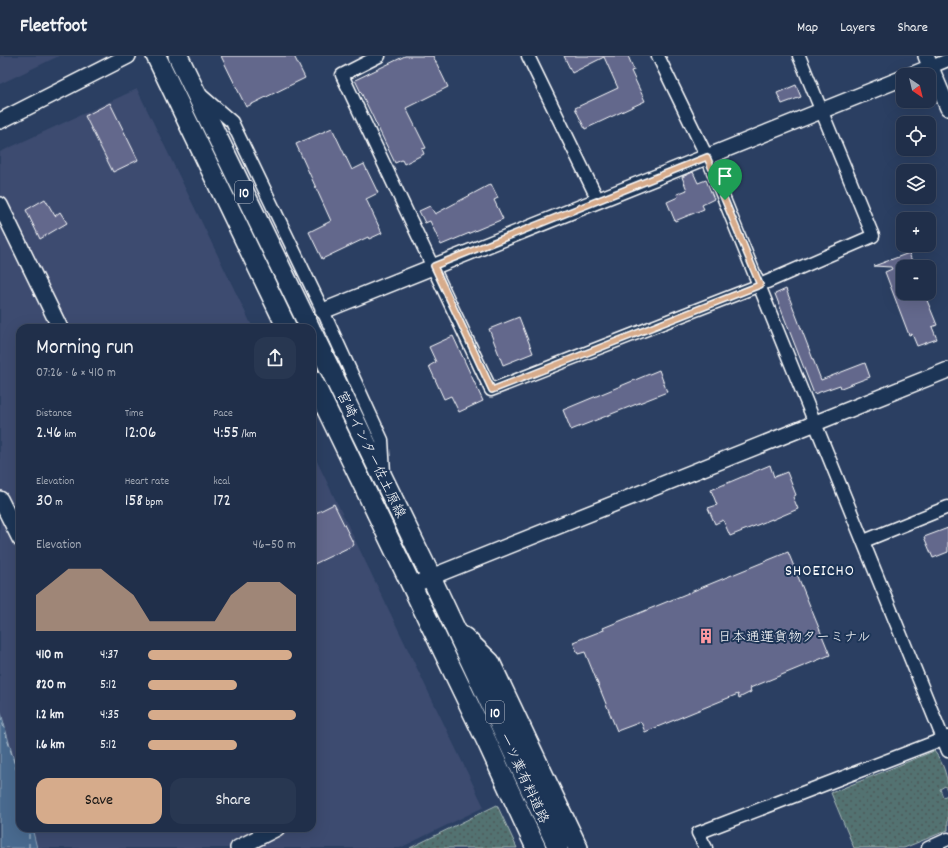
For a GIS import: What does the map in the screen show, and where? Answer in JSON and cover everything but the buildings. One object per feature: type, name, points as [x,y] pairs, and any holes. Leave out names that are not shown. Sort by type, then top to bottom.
[{"type":"main road","name":"10","points":[[156,56],[285,324]]},
{"type":"main road","name":"10","points":[[178,56],[308,324]]},
{"type":"main road","name":"宮崎インター佐土原線","points":[[316,340],[431,577]]},
{"type":"main road","name":"宮崎インター佐土原線","points":[[316,387],[412,586]]},
{"type":"main road","name":"一ツ葉有料道路","points":[[431,577],[558,848]]},
{"type":"main road","name":"一ツ葉有料道路","points":[[412,586],[536,848]]},
{"type":"main road","points":[[456,629],[490,662],[578,848]]},
{"type":"street","points":[[0,121],[128,56]]},
{"type":"street","points":[[379,56],[342,75],[492,390],[760,285],[873,236],[799,56]]},
{"type":"street","points":[[528,56],[598,200]]},
{"type":"street","points":[[658,56],[707,157],[946,738],[948,751]]},
{"type":"street","points":[[948,60],[928,62],[948,108]]},
{"type":"street","points":[[323,311],[896,81]]},
{"type":"street","points":[[194,89],[232,122],[323,311],[382,440],[384,480]]},
{"type":"street","points":[[0,205],[58,324]]},
{"type":"street","points":[[412,586],[431,577],[948,370]]},
{"type":"street","points":[[0,499],[16,531]]},
{"type":"street","points":[[864,541],[948,507]]},
{"type":"street","points":[[706,848],[698,833],[946,738]]},
{"type":"street","points":[[238,848],[269,832]]},
{"type":"street","points":[[928,848],[948,839]]},
{"type":"shaded area","points":[[0,56],[59,56],[0,84]]},
{"type":"shaded area","points":[[137,89],[251,324],[16,324],[16,768],[0,709],[0,152]]},
{"type":"shaded area","points":[[316,459],[484,807],[400,848],[37,848],[33,832],[316,832]]},
{"type":"shaded area","points":[[0,709],[16,768],[16,832],[33,832],[37,848],[0,848]]},
{"type":"green space","points":[[934,751],[942,765],[947,780],[948,791],[945,786],[940,789],[943,797],[948,795],[948,830],[904,848],[854,848],[831,793]]},
{"type":"green space","points":[[497,805],[517,848],[410,848]]},
{"type":"ferry route","points":[[0,715],[16,769]]},
{"type":"ferry route","points":[[29,832],[29,848]]},
{"type":"place","name":"日本通運貨物ターミナル","points":[[706,636]]},
{"type":"district","name":"SHOEICHO","points":[[820,569]]},
{"type":"route","points":[[707,157],[725,200],[760,285],[492,390],[434,266],[707,157]]}]
